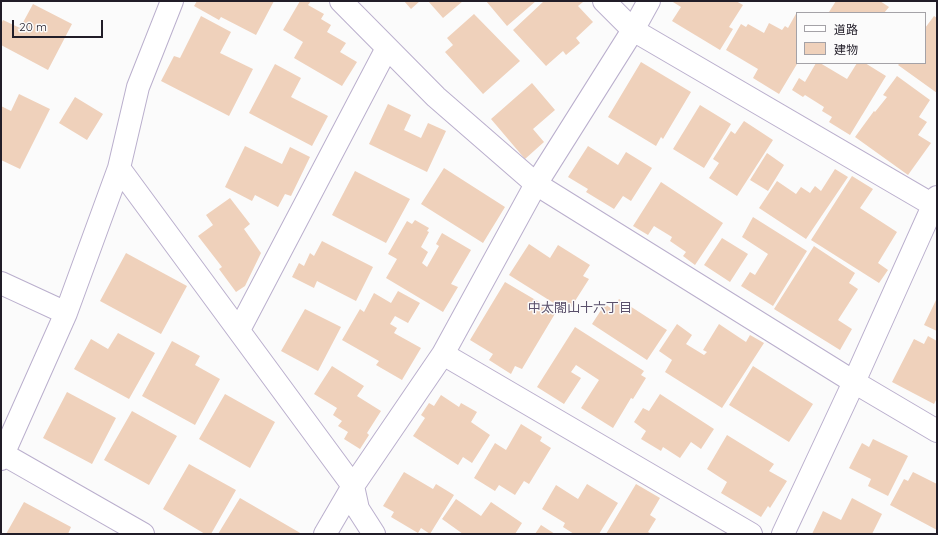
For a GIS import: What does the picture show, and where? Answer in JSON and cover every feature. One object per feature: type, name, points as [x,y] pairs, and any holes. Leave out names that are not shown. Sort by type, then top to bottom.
[{"type":"street","points":[[143,534],[2,456],[66,313],[119,168],[138,87],[172,1]]},
{"type":"street","points":[[341,1],[436,97],[536,184],[854,382],[937,431]]},
{"type":"street","points":[[604,1],[633,30],[935,201],[854,382],[783,534]]},
{"type":"street","points":[[325,534],[353,486],[443,354],[536,184],[650,1]]},
{"type":"street","points":[[239,330],[387,48]]},
{"type":"street","points":[[119,168],[353,486],[358,509],[374,534]]},
{"type":"street","points":[[1,283],[66,313]]},
{"type":"street","points":[[443,354],[751,534]]},
{"type":"building","points":[[197,1],[274,1],[256,35],[221,17],[219,20],[194,6]]},
{"type":"building","points":[[300,1],[311,1],[308,5],[324,14],[321,19],[331,25],[327,32],[346,43],[340,52],[357,62],[342,86],[294,58],[303,42],[283,30]]},
{"type":"building","points":[[404,1],[420,1],[411,9]]},
{"type":"building","points":[[428,1],[463,1],[443,18]]},
{"type":"building","points":[[486,1],[536,1],[507,26]]},
{"type":"building","points":[[544,1],[582,1],[583,2],[578,6],[593,22],[576,38],[580,43],[566,55],[563,51],[546,66],[513,30]]},
{"type":"building","points":[[736,1],[743,5],[729,27],[733,29],[720,50],[672,21],[681,7],[673,2]]},
{"type":"building","points":[[836,1],[880,1],[889,7],[885,12],[829,12]]},
{"type":"building","points":[[33,4],[72,24],[48,70],[1,45],[1,24],[3,20],[20,28]]},
{"type":"building","points":[[474,14],[520,61],[483,94],[445,52],[453,45],[447,38]]},
{"type":"building","points":[[796,14],[797,64],[779,94],[753,78],[758,69],[726,50],[741,24],[746,27],[748,24],[764,33],[769,23],[782,30],[785,26],[788,28]]},
{"type":"building","points":[[201,16],[231,32],[220,53],[253,69],[229,116],[161,81],[174,56],[180,58]]},
{"type":"building","points":[[934,16],[937,18],[937,93],[898,65],[926,64],[926,27]]},
{"type":"building","points":[[641,62],[691,92],[663,139],[661,137],[656,146],[608,117]]},
{"type":"building","points":[[275,64],[301,78],[291,97],[328,116],[312,146],[249,113]]},
{"type":"building","points":[[815,64],[822,64],[847,79],[856,64],[867,64],[886,76],[850,135],[829,122],[832,117],[822,111],[824,107],[805,95],[803,97],[792,90],[799,78],[805,82]]},
{"type":"building","points":[[897,76],[930,100],[919,117],[927,122],[918,135],[931,143],[908,175],[855,137],[874,111],[875,112],[887,97],[883,95]]},
{"type":"building","points":[[532,83],[555,110],[533,129],[544,142],[525,159],[491,119]]},
{"type":"building","points":[[19,94],[50,109],[20,169],[1,160],[1,106],[11,111]]},
{"type":"building","points":[[75,97],[103,114],[87,140],[59,123]]},
{"type":"building","points":[[388,104],[411,115],[404,130],[421,138],[428,123],[446,131],[427,172],[369,144]]},
{"type":"building","points":[[700,105],[731,124],[704,168],[673,149]]},
{"type":"building","points":[[744,121],[773,140],[737,196],[709,178],[719,163],[713,159],[731,131],[735,134]]},
{"type":"building","points":[[245,146],[282,164],[290,147],[310,157],[291,196],[285,194],[278,207],[255,195],[252,201],[225,187]]},
{"type":"building","points":[[588,146],[618,165],[626,152],[652,168],[631,201],[623,196],[614,209],[586,192],[588,189],[568,177]]},
{"type":"building","points":[[767,153],[784,165],[768,191],[750,180]]},
{"type":"building","points":[[444,168],[505,207],[483,243],[421,204]]},
{"type":"building","points":[[835,169],[848,177],[806,239],[759,208],[777,181],[796,194],[801,187],[810,193],[815,186],[821,191]]},
{"type":"building","points":[[355,171],[410,199],[386,243],[332,215]]},
{"type":"building","points":[[852,176],[873,189],[860,208],[897,232],[878,263],[888,270],[879,283],[811,240]]},
{"type":"building","points":[[661,182],[723,223],[695,265],[683,256],[686,252],[670,241],[672,237],[654,226],[648,235],[633,226]]},
{"type":"building","points":[[230,198],[250,224],[244,229],[261,253],[245,286],[236,292],[219,269],[222,267],[198,236],[213,225],[206,215]]},
{"type":"building","points":[[753,217],[807,251],[773,306],[741,286],[750,272],[755,275],[768,254],[742,237]]},
{"type":"building","points":[[415,220],[429,228],[427,231],[429,232],[421,247],[428,252],[422,263],[427,267],[439,246],[436,244],[442,233],[471,250],[451,284],[458,287],[443,312],[386,278],[397,259],[388,254],[407,221],[412,224]]},
{"type":"building","points":[[722,238],[748,254],[730,282],[704,265]]},
{"type":"building","points":[[322,241],[373,267],[356,301],[317,281],[314,288],[292,277],[299,263],[304,266],[310,253],[314,256]]},
{"type":"building","points":[[529,244],[550,258],[558,245],[590,265],[583,276],[589,279],[568,312],[509,275]]},
{"type":"building","points":[[814,246],[855,273],[849,283],[858,289],[838,320],[852,329],[840,350],[774,309]]},
{"type":"building","points":[[126,253],[187,286],[161,334],[100,301]]},
{"type":"building","points":[[505,282],[556,312],[522,369],[515,366],[511,374],[489,360],[493,354],[470,340]]},
{"type":"building","points":[[398,291],[420,303],[408,323],[395,316],[390,324],[397,328],[394,333],[421,348],[402,380],[376,365],[379,361],[342,340],[360,309],[364,312],[374,293],[391,303]]},
{"type":"building","points":[[937,298],[937,331],[924,325]]},
{"type":"building","points":[[619,299],[667,330],[647,360],[592,324],[605,304],[612,309]]},
{"type":"building","points":[[305,309],[341,327],[318,371],[281,351]]},
{"type":"building","points":[[677,324],[692,335],[686,344],[704,355],[707,352],[703,350],[719,324],[746,342],[750,335],[764,343],[722,408],[665,372],[672,360],[659,351]]},
{"type":"building","points":[[575,327],[644,371],[641,375],[646,378],[633,399],[631,398],[613,428],[581,408],[599,380],[576,365],[571,372],[581,378],[564,404],[537,387]]},
{"type":"building","points":[[118,333],[155,353],[129,399],[74,369],[91,339],[108,349]]},
{"type":"building","points":[[928,336],[937,341],[937,398],[934,404],[892,382],[914,339],[924,344]]},
{"type":"building","points":[[172,341],[200,356],[195,365],[220,379],[195,425],[142,396]]},
{"type":"building","points":[[332,366],[364,386],[357,396],[381,411],[367,433],[369,435],[360,449],[344,439],[348,432],[338,426],[342,421],[333,415],[337,408],[314,394]]},
{"type":"building","points":[[753,366],[813,404],[789,442],[729,405]]},
{"type":"building","points":[[67,392],[116,418],[92,464],[43,438]]},
{"type":"building","points":[[225,394],[275,422],[250,468],[199,439]]},
{"type":"building","points":[[660,394],[714,429],[701,449],[691,442],[680,458],[663,447],[661,451],[641,439],[646,431],[634,422],[643,408],[649,411]]},
{"type":"building","points":[[441,395],[459,407],[461,403],[477,412],[471,422],[490,435],[472,463],[463,457],[458,465],[413,436],[425,418],[421,415],[429,403],[434,406]]},
{"type":"building","points":[[132,411],[177,436],[149,485],[104,460]]},
{"type":"building","points":[[521,424],[542,437],[540,441],[551,448],[529,484],[524,481],[515,495],[499,485],[495,491],[474,478],[495,443],[506,450]]},
{"type":"building","points":[[727,435],[774,464],[769,471],[787,481],[770,508],[768,506],[761,517],[721,493],[727,482],[707,469]]},
{"type":"building","points":[[873,439],[908,456],[888,496],[868,486],[871,479],[849,468],[862,443],[869,447]]},
{"type":"building","points":[[189,464],[236,490],[211,534],[205,534],[163,509]]},
{"type":"building","points":[[404,472],[433,489],[436,484],[454,495],[430,534],[421,528],[418,533],[391,517],[394,512],[383,506]]},
{"type":"building","points":[[913,472],[937,484],[937,530],[890,505],[904,479],[908,481]]},
{"type":"building","points":[[587,484],[618,503],[599,534],[574,534],[563,527],[565,523],[542,509],[556,485],[578,499]]},
{"type":"building","points":[[636,484],[660,498],[650,515],[656,519],[648,532],[652,534],[606,534]]},
{"type":"building","points":[[240,498],[302,534],[218,534]]},
{"type":"building","points":[[852,498],[882,514],[872,534],[812,534],[823,511],[841,520]]},
{"type":"building","points":[[456,499],[481,516],[491,502],[522,523],[515,534],[463,534],[442,519]]},
{"type":"building","points":[[24,502],[71,527],[68,534],[6,534]]},
{"type":"building","points":[[541,525],[555,534],[535,534]]},
{"type":"district","name":"中太閤山十六丁目","points":[[580,308]]}]
